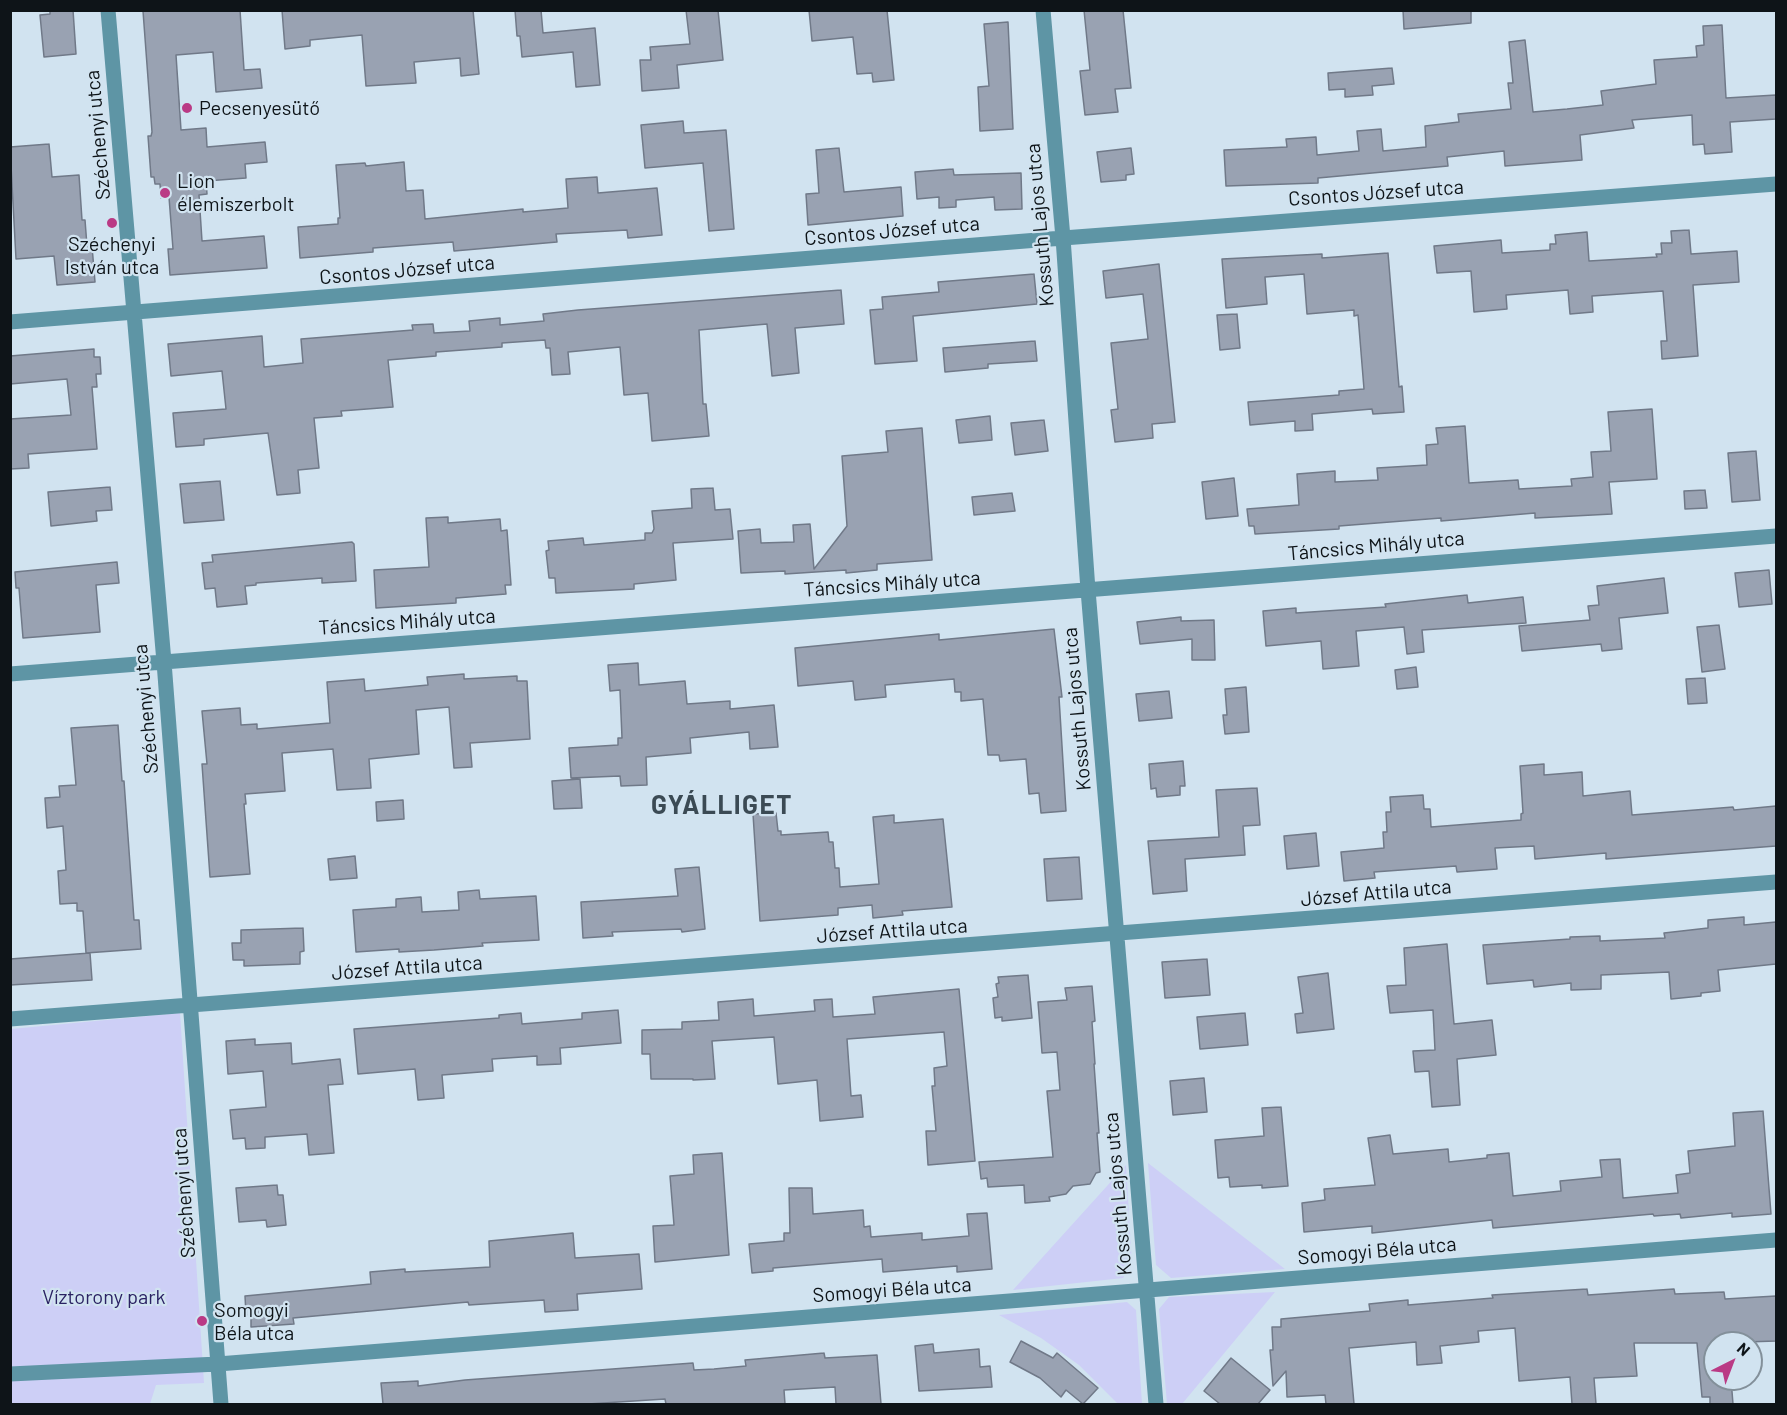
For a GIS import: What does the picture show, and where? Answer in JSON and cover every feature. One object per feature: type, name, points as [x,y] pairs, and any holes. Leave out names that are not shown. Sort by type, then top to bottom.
[{"type":"street","name":"Széchenyi utca","points":[[108,10],[164,662],[221,1404]]},
{"type":"street","name":"Kossuth Lajos utca","points":[[1043,10],[1063,238],[1088,590],[1156,1404]]},
{"type":"street","name":"Csontos József utca","points":[[10,322],[1776,184]]},
{"type":"street","name":"Táncsics Mihály utca","points":[[10,674],[1776,536]]},
{"type":"street","name":"József Attila utca","points":[[10,1019],[1776,882]]},
{"type":"street","name":"Somogyi Béla utca","points":[[10,1374],[218,1364],[1776,1240]]},
{"type":"green space","name":"Víztorony park","points":[[180,1013],[204,1383],[156,1385],[150,1404],[11,1404],[11,1029]]},
{"type":"green space","points":[[1148,1163],[1285,1269],[1171,1278],[1156,1265]]},
{"type":"green space","points":[[1126,1165],[1132,1265],[1123,1278],[1013,1290]]},
{"type":"green space","points":[[1275,1292],[1182,1404],[1167,1404],[1159,1309],[1169,1297]]},
{"type":"green space","points":[[1127,1302],[1136,1310],[1142,1404],[1118,1404],[1079,1365],[1041,1338],[999,1315]]},
{"type":"building","points":[[50,10],[73,10],[76,54],[44,57],[40,15],[50,14]]},
{"type":"building","points":[[240,10],[244,70],[260,69],[262,88],[216,92],[213,52],[176,55],[181,130],[206,128],[207,147],[265,142],[267,162],[245,164],[246,178],[206,181],[207,194],[199,195],[202,241],[264,236],[267,268],[170,275],[168,249],[173,249],[169,197],[161,198],[160,184],[155,184],[154,177],[151,177],[148,136],[151,136],[152,132],[143,11]]},
{"type":"building","points":[[282,10],[473,10],[479,74],[461,76],[460,58],[414,62],[416,83],[366,86],[362,35],[310,40],[310,46],[285,49]]},
{"type":"building","points":[[515,10],[541,10],[543,33],[595,28],[600,85],[576,87],[573,52],[522,57],[520,36],[517,36]]},
{"type":"building","points":[[686,10],[718,10],[723,60],[677,65],[679,88],[642,91],[640,60],[651,60],[650,47],[690,44]]},
{"type":"building","points":[[809,10],[887,10],[894,80],[873,82],[872,73],[857,74],[853,37],[812,41]]},
{"type":"building","points":[[1084,10],[1123,10],[1131,88],[1115,89],[1118,112],[1085,115],[1080,71],[1090,70]]},
{"type":"building","points":[[1403,10],[1471,10],[1471,23],[1404,29]]},
{"type":"building","points":[[1008,22],[1013,129],[980,131],[978,87],[989,86],[984,24]]},
{"type":"building","points":[[1722,25],[1726,98],[1776,95],[1776,119],[1730,122],[1732,152],[1705,154],[1704,144],[1693,145],[1692,115],[1632,120],[1634,128],[1580,135],[1582,160],[1505,166],[1504,151],[1447,157],[1448,166],[1318,178],[1318,183],[1226,186],[1224,150],[1287,147],[1286,139],[1316,137],[1317,155],[1359,151],[1357,131],[1381,129],[1383,151],[1426,147],[1425,126],[1459,122],[1458,114],[1511,109],[1508,83],[1513,83],[1509,42],[1525,40],[1533,112],[1603,105],[1601,91],[1656,84],[1654,60],[1697,57],[1696,46],[1704,45],[1703,26]]},
{"type":"building","points":[[1392,68],[1394,84],[1372,86],[1373,95],[1345,97],[1345,89],[1329,90],[1328,73]]},
{"type":"building","points":[[683,121],[684,133],[726,130],[734,229],[709,231],[703,163],[645,168],[641,125]]},
{"type":"building","points":[[49,144],[52,177],[79,175],[82,220],[85,220],[87,246],[92,246],[95,282],[57,285],[54,256],[16,259],[10,147]]},
{"type":"building","points":[[839,148],[844,192],[901,187],[903,216],[808,225],[806,194],[819,193],[816,150]]},
{"type":"building","points":[[1131,148],[1134,174],[1126,175],[1126,180],[1101,182],[1097,152]]},
{"type":"building","points":[[404,162],[406,191],[423,190],[425,219],[523,209],[523,212],[568,208],[566,179],[597,177],[598,193],[657,188],[662,235],[628,238],[627,230],[556,234],[557,242],[454,251],[453,242],[373,248],[373,252],[300,258],[298,227],[338,224],[338,218],[340,218],[336,165],[365,163],[366,166]]},
{"type":"building","points":[[953,169],[954,175],[1021,173],[1022,209],[995,210],[994,197],[956,200],[956,207],[939,208],[939,197],[917,199],[915,172]]},
{"type":"building","points":[[1689,230],[1691,254],[1737,251],[1739,282],[1693,285],[1698,356],[1662,359],[1661,341],[1667,341],[1663,291],[1592,296],[1593,312],[1570,314],[1568,290],[1506,295],[1507,309],[1474,312],[1471,271],[1437,273],[1434,246],[1501,240],[1502,253],[1550,250],[1550,244],[1556,244],[1555,235],[1587,232],[1589,261],[1657,257],[1656,254],[1662,254],[1661,243],[1672,243],[1671,231]]},
{"type":"building","points":[[1388,253],[1399,387],[1402,386],[1404,412],[1373,414],[1372,409],[1312,414],[1313,430],[1295,431],[1295,421],[1250,425],[1248,402],[1339,395],[1339,391],[1364,389],[1358,315],[1354,316],[1354,310],[1307,314],[1304,274],[1265,277],[1267,304],[1226,308],[1222,259],[1322,254],[1322,258]]},
{"type":"building","points":[[1159,264],[1175,422],[1152,424],[1153,438],[1115,442],[1111,410],[1118,409],[1111,343],[1148,339],[1143,294],[1106,298],[1103,271]]},
{"type":"building","points":[[1034,274],[1037,304],[913,316],[917,361],[875,364],[870,310],[883,309],[882,297],[939,292],[938,282]]},
{"type":"building","points":[[841,290],[844,324],[795,328],[799,373],[772,376],[767,324],[699,330],[703,404],[706,404],[709,436],[652,441],[648,393],[624,395],[620,347],[568,352],[570,374],[552,375],[550,348],[546,348],[545,340],[502,343],[502,347],[436,352],[436,356],[388,360],[393,407],[341,411],[342,416],[314,418],[319,468],[298,470],[300,493],[277,495],[268,433],[204,439],[204,445],[176,447],[173,413],[226,409],[222,371],[171,376],[168,344],[262,336],[264,367],[303,363],[301,339],[413,330],[412,325],[433,324],[434,333],[470,331],[469,321],[500,318],[500,325],[544,321],[543,314],[578,310]]},
{"type":"building","points":[[1237,314],[1240,348],[1220,350],[1217,315]]},
{"type":"building","points":[[1035,341],[1037,361],[988,364],[988,368],[945,372],[943,348]]},
{"type":"building","points":[[94,349],[94,357],[100,357],[101,374],[96,374],[97,387],[92,387],[97,449],[28,454],[29,468],[10,469],[10,419],[71,415],[67,379],[10,384],[10,356]]},
{"type":"building","points":[[1652,409],[1657,479],[1609,482],[1612,514],[1535,518],[1535,513],[1441,521],[1441,518],[1339,526],[1339,529],[1255,534],[1254,526],[1249,526],[1247,509],[1299,505],[1297,474],[1335,471],[1335,482],[1378,480],[1377,468],[1427,465],[1426,445],[1438,444],[1436,428],[1465,426],[1469,483],[1518,480],[1519,489],[1572,486],[1571,479],[1593,477],[1591,452],[1611,451],[1608,412]]},
{"type":"building","points":[[990,416],[992,440],[959,443],[956,420]]},
{"type":"building","points":[[1044,420],[1048,451],[1015,455],[1011,423]]},
{"type":"building","points":[[922,428],[932,560],[877,564],[877,570],[846,573],[846,570],[785,574],[785,571],[741,573],[738,531],[760,529],[761,543],[794,542],[793,525],[810,524],[814,569],[847,526],[842,456],[888,452],[886,431]]},
{"type":"building","points":[[1756,451],[1760,500],[1732,502],[1728,453]]},
{"type":"building","points":[[1234,478],[1238,516],[1206,519],[1202,482]]},
{"type":"building","points":[[220,481],[224,520],[184,523],[180,484]]},
{"type":"building","points":[[110,487],[112,510],[96,511],[97,521],[51,526],[48,492]]},
{"type":"building","points":[[713,488],[715,510],[730,509],[733,539],[673,543],[676,580],[634,584],[634,589],[556,593],[555,578],[549,578],[546,551],[549,550],[548,541],[583,538],[584,545],[645,540],[645,533],[652,533],[654,529],[652,511],[692,508],[691,489]]},
{"type":"building","points":[[1705,490],[1707,508],[1685,509],[1684,491]]},
{"type":"building","points":[[1012,493],[1015,511],[974,515],[972,497]]},
{"type":"building","points":[[448,517],[448,523],[500,519],[501,531],[507,530],[511,585],[505,585],[506,594],[456,598],[456,603],[376,608],[374,570],[429,567],[426,518]]},
{"type":"building","points":[[352,542],[356,581],[322,583],[322,578],[256,583],[256,585],[245,586],[247,604],[217,607],[215,588],[205,589],[202,563],[213,562],[212,555]]},
{"type":"building","points":[[117,562],[119,583],[96,585],[100,632],[23,638],[19,588],[16,588],[15,572]]},
{"type":"building","points":[[1769,570],[1772,604],[1739,607],[1735,573]]},
{"type":"building","points":[[1664,578],[1668,613],[1619,618],[1622,649],[1602,651],[1601,644],[1522,651],[1519,626],[1590,620],[1588,606],[1599,605],[1597,586]]},
{"type":"building","points":[[1467,595],[1468,603],[1523,597],[1526,623],[1422,630],[1424,652],[1407,654],[1404,627],[1356,631],[1359,666],[1323,669],[1321,641],[1266,646],[1263,611],[1296,608],[1296,613],[1386,607],[1385,604]]},
{"type":"building","points":[[1181,617],[1181,621],[1214,620],[1215,660],[1192,660],[1192,639],[1140,644],[1137,622]]},
{"type":"building","points":[[1719,625],[1725,669],[1702,672],[1697,627]]},
{"type":"building","points":[[1054,629],[1062,697],[1059,697],[1066,811],[1041,813],[1039,793],[1029,794],[1026,759],[1000,761],[999,755],[988,755],[983,699],[961,701],[961,692],[955,692],[954,679],[885,685],[886,697],[855,700],[853,681],[798,686],[795,648],[939,634],[939,640]]},
{"type":"building","points":[[638,663],[639,685],[685,681],[687,704],[730,701],[730,709],[774,705],[778,747],[750,749],[749,732],[690,738],[691,753],[646,757],[647,785],[621,786],[620,776],[571,778],[569,748],[618,745],[618,738],[622,738],[620,690],[610,691],[608,665]]},
{"type":"building","points":[[1416,667],[1418,687],[1397,689],[1395,670]]},
{"type":"building","points":[[464,674],[464,679],[517,676],[517,681],[527,681],[530,739],[470,743],[472,767],[454,768],[449,707],[416,710],[419,754],[369,759],[371,788],[337,790],[333,749],[282,753],[285,791],[245,794],[250,874],[210,877],[202,764],[207,764],[202,711],[240,708],[241,725],[257,724],[257,729],[330,723],[327,682],[364,679],[365,691],[428,685],[427,677]]},
{"type":"building","points":[[1705,678],[1707,703],[1688,704],[1686,679]]},
{"type":"building","points":[[1246,687],[1249,732],[1225,734],[1223,715],[1227,715],[1225,689]]},
{"type":"building","points":[[1169,691],[1172,718],[1139,721],[1136,694]]},
{"type":"building","points":[[118,725],[134,920],[139,920],[141,949],[86,953],[83,911],[77,911],[77,903],[60,904],[58,871],[66,870],[63,826],[47,828],[45,798],[60,797],[59,786],[76,785],[71,728]]},
{"type":"building","points":[[1183,761],[1185,786],[1180,786],[1180,795],[1157,797],[1156,788],[1151,789],[1149,764]]},
{"type":"building","points":[[1544,764],[1544,775],[1582,772],[1583,796],[1630,791],[1632,815],[1776,806],[1776,846],[1606,859],[1606,853],[1535,859],[1534,846],[1495,848],[1497,869],[1457,872],[1456,866],[1374,872],[1375,878],[1344,881],[1341,852],[1384,848],[1383,832],[1387,832],[1386,812],[1391,812],[1390,797],[1423,795],[1424,809],[1430,809],[1431,827],[1521,820],[1523,813],[1520,766]]},
{"type":"building","points":[[580,779],[582,808],[554,809],[552,781]]},
{"type":"building","points":[[1257,788],[1260,825],[1243,826],[1245,855],[1185,859],[1187,891],[1153,894],[1148,841],[1219,837],[1216,790]]},
{"type":"building","points":[[403,800],[404,819],[377,821],[376,802]]},
{"type":"building","points":[[776,813],[778,831],[781,831],[781,835],[828,832],[829,842],[833,842],[835,868],[839,868],[840,887],[879,884],[873,817],[894,815],[894,823],[943,819],[952,907],[902,911],[903,915],[873,918],[872,905],[838,908],[838,915],[760,921],[753,814]]},
{"type":"building","points":[[1316,833],[1319,866],[1287,869],[1284,836]]},
{"type":"building","points":[[355,856],[357,878],[330,880],[328,859]]},
{"type":"building","points":[[1079,857],[1082,899],[1047,901],[1044,859]]},
{"type":"building","points":[[699,867],[705,929],[682,932],[681,929],[612,932],[613,936],[583,938],[581,902],[678,896],[675,869]]},
{"type":"building","points":[[479,890],[480,899],[536,896],[539,940],[482,943],[483,946],[434,950],[399,952],[399,949],[356,952],[353,910],[396,907],[396,899],[421,897],[422,912],[459,910],[458,892]]},
{"type":"building","points":[[1744,917],[1744,925],[1776,922],[1776,964],[1718,970],[1720,991],[1701,993],[1701,996],[1671,999],[1669,972],[1601,975],[1601,989],[1571,990],[1571,983],[1534,987],[1533,980],[1487,984],[1483,945],[1570,939],[1570,937],[1600,936],[1600,941],[1665,938],[1664,933],[1708,928],[1708,920]]},
{"type":"building","points":[[303,928],[304,951],[300,952],[300,964],[244,966],[244,960],[233,960],[232,943],[241,943],[241,930]]},
{"type":"building","points":[[1447,944],[1454,1024],[1492,1020],[1496,1055],[1457,1059],[1460,1105],[1432,1107],[1429,1071],[1415,1072],[1413,1051],[1435,1050],[1433,1010],[1390,1013],[1387,986],[1406,985],[1404,948]]},
{"type":"building","points":[[90,953],[92,980],[10,985],[10,959]]},
{"type":"building","points":[[1207,959],[1210,995],[1165,998],[1162,962]]},
{"type":"building","points":[[1328,973],[1334,1029],[1297,1033],[1295,1014],[1303,1013],[1298,977]]},
{"type":"building","points":[[1028,975],[1032,1018],[1002,1021],[1002,1017],[995,1018],[993,998],[998,997],[996,984],[999,983],[998,977]]},
{"type":"building","points":[[1092,986],[1100,1172],[1096,1173],[1090,1184],[1073,1186],[1066,1194],[1049,1197],[1050,1201],[1025,1203],[1024,1185],[988,1187],[987,1178],[981,1179],[979,1162],[1053,1157],[1047,1091],[1060,1090],[1057,1052],[1042,1053],[1038,1002],[1067,1000],[1065,988]]},
{"type":"building","points":[[959,989],[975,1161],[928,1165],[926,1131],[936,1131],[932,1086],[935,1086],[934,1068],[947,1066],[944,1032],[847,1039],[851,1096],[861,1095],[863,1117],[820,1121],[817,1080],[778,1084],[774,1037],[712,1041],[715,1079],[651,1079],[650,1054],[642,1054],[642,1030],[682,1029],[682,1022],[719,1020],[718,1002],[753,999],[754,1016],[815,1011],[814,1000],[832,999],[833,1017],[875,1014],[873,997]]},
{"type":"building","points":[[618,1010],[621,1043],[560,1048],[561,1064],[537,1065],[537,1056],[492,1059],[493,1071],[442,1075],[444,1098],[418,1100],[415,1069],[358,1074],[354,1029],[499,1018],[499,1015],[521,1013],[522,1024],[582,1019],[582,1013]]},
{"type":"building","points":[[1245,1013],[1248,1045],[1200,1049],[1197,1017]]},
{"type":"building","points":[[255,1039],[255,1045],[291,1043],[292,1064],[340,1059],[343,1084],[328,1085],[334,1153],[309,1155],[307,1134],[265,1137],[265,1148],[246,1149],[245,1138],[233,1139],[230,1110],[266,1107],[263,1071],[228,1074],[226,1041]]},
{"type":"building","points":[[1204,1078],[1207,1112],[1173,1115],[1170,1081]]},
{"type":"building","points":[[1281,1107],[1288,1186],[1230,1187],[1229,1177],[1218,1178],[1215,1140],[1264,1136],[1262,1108]]},
{"type":"building","points":[[1763,1111],[1771,1214],[1732,1217],[1732,1213],[1681,1218],[1680,1214],[1654,1216],[1653,1214],[1493,1228],[1492,1220],[1372,1233],[1372,1226],[1304,1232],[1302,1203],[1325,1200],[1324,1189],[1375,1185],[1368,1138],[1390,1135],[1393,1154],[1448,1149],[1449,1162],[1509,1153],[1513,1196],[1561,1191],[1560,1181],[1602,1177],[1600,1160],[1620,1159],[1623,1198],[1678,1193],[1676,1175],[1690,1173],[1688,1151],[1735,1146],[1733,1113]]},
{"type":"building","points":[[722,1153],[729,1255],[655,1262],[653,1226],[674,1225],[670,1176],[694,1174],[693,1155]]},
{"type":"building","points":[[277,1185],[278,1195],[283,1195],[286,1225],[267,1227],[266,1220],[239,1222],[236,1188]]},
{"type":"building","points":[[789,1188],[812,1188],[813,1214],[863,1210],[864,1227],[870,1226],[871,1237],[922,1233],[922,1240],[969,1236],[967,1214],[987,1213],[992,1269],[957,1272],[957,1266],[883,1272],[882,1259],[773,1268],[773,1271],[752,1273],[749,1244],[784,1241],[784,1233],[790,1233]]},
{"type":"building","points":[[573,1233],[575,1258],[639,1254],[642,1289],[577,1294],[578,1310],[545,1312],[544,1300],[469,1305],[468,1302],[293,1318],[294,1324],[251,1327],[251,1314],[246,1315],[245,1296],[371,1284],[370,1272],[490,1267],[489,1241]]},
{"type":"building","points":[[1587,1289],[1588,1295],[1674,1289],[1675,1294],[1724,1292],[1725,1299],[1776,1296],[1776,1341],[1763,1341],[1763,1331],[1703,1331],[1703,1391],[1732,1391],[1733,1404],[1710,1404],[1710,1397],[1702,1397],[1697,1343],[1634,1343],[1637,1376],[1594,1378],[1596,1404],[1572,1404],[1570,1377],[1519,1381],[1515,1328],[1478,1331],[1479,1342],[1440,1346],[1442,1363],[1417,1365],[1416,1342],[1349,1348],[1354,1404],[1326,1404],[1325,1395],[1287,1397],[1286,1371],[1273,1386],[1270,1350],[1273,1350],[1272,1327],[1281,1327],[1281,1319],[1370,1311],[1369,1304],[1408,1300],[1408,1305],[1493,1298],[1492,1295]]},
{"type":"building","points":[[1021,1341],[1053,1358],[1057,1353],[1098,1388],[1083,1404],[1066,1390],[1061,1397],[1040,1378],[1010,1362]]},
{"type":"building","points":[[933,1344],[934,1353],[979,1349],[980,1367],[990,1366],[992,1387],[919,1391],[915,1346]]},
{"type":"building","points":[[824,1353],[825,1358],[877,1355],[881,1404],[836,1404],[835,1387],[784,1390],[785,1404],[666,1404],[665,1399],[588,1404],[383,1404],[381,1383],[418,1381],[418,1386],[465,1380],[693,1363],[694,1370],[714,1369],[746,1366],[745,1360]]},
{"type":"building","points":[[1231,1358],[1270,1390],[1258,1404],[1220,1404],[1204,1391]]},
{"type":"place","name":"Pecsenyesütő","points":[[187,108]]},
{"type":"place","name":"Lion élemiszerbolt","points":[[165,193]]},
{"type":"place","name":"Széchenyi István utca","points":[[112,223]]},
{"type":"place","name":"Somogyi Béla utca","points":[[202,1321]]},
{"type":"district","name":"GYÁLLIGET","points":[[722,805]]}]
